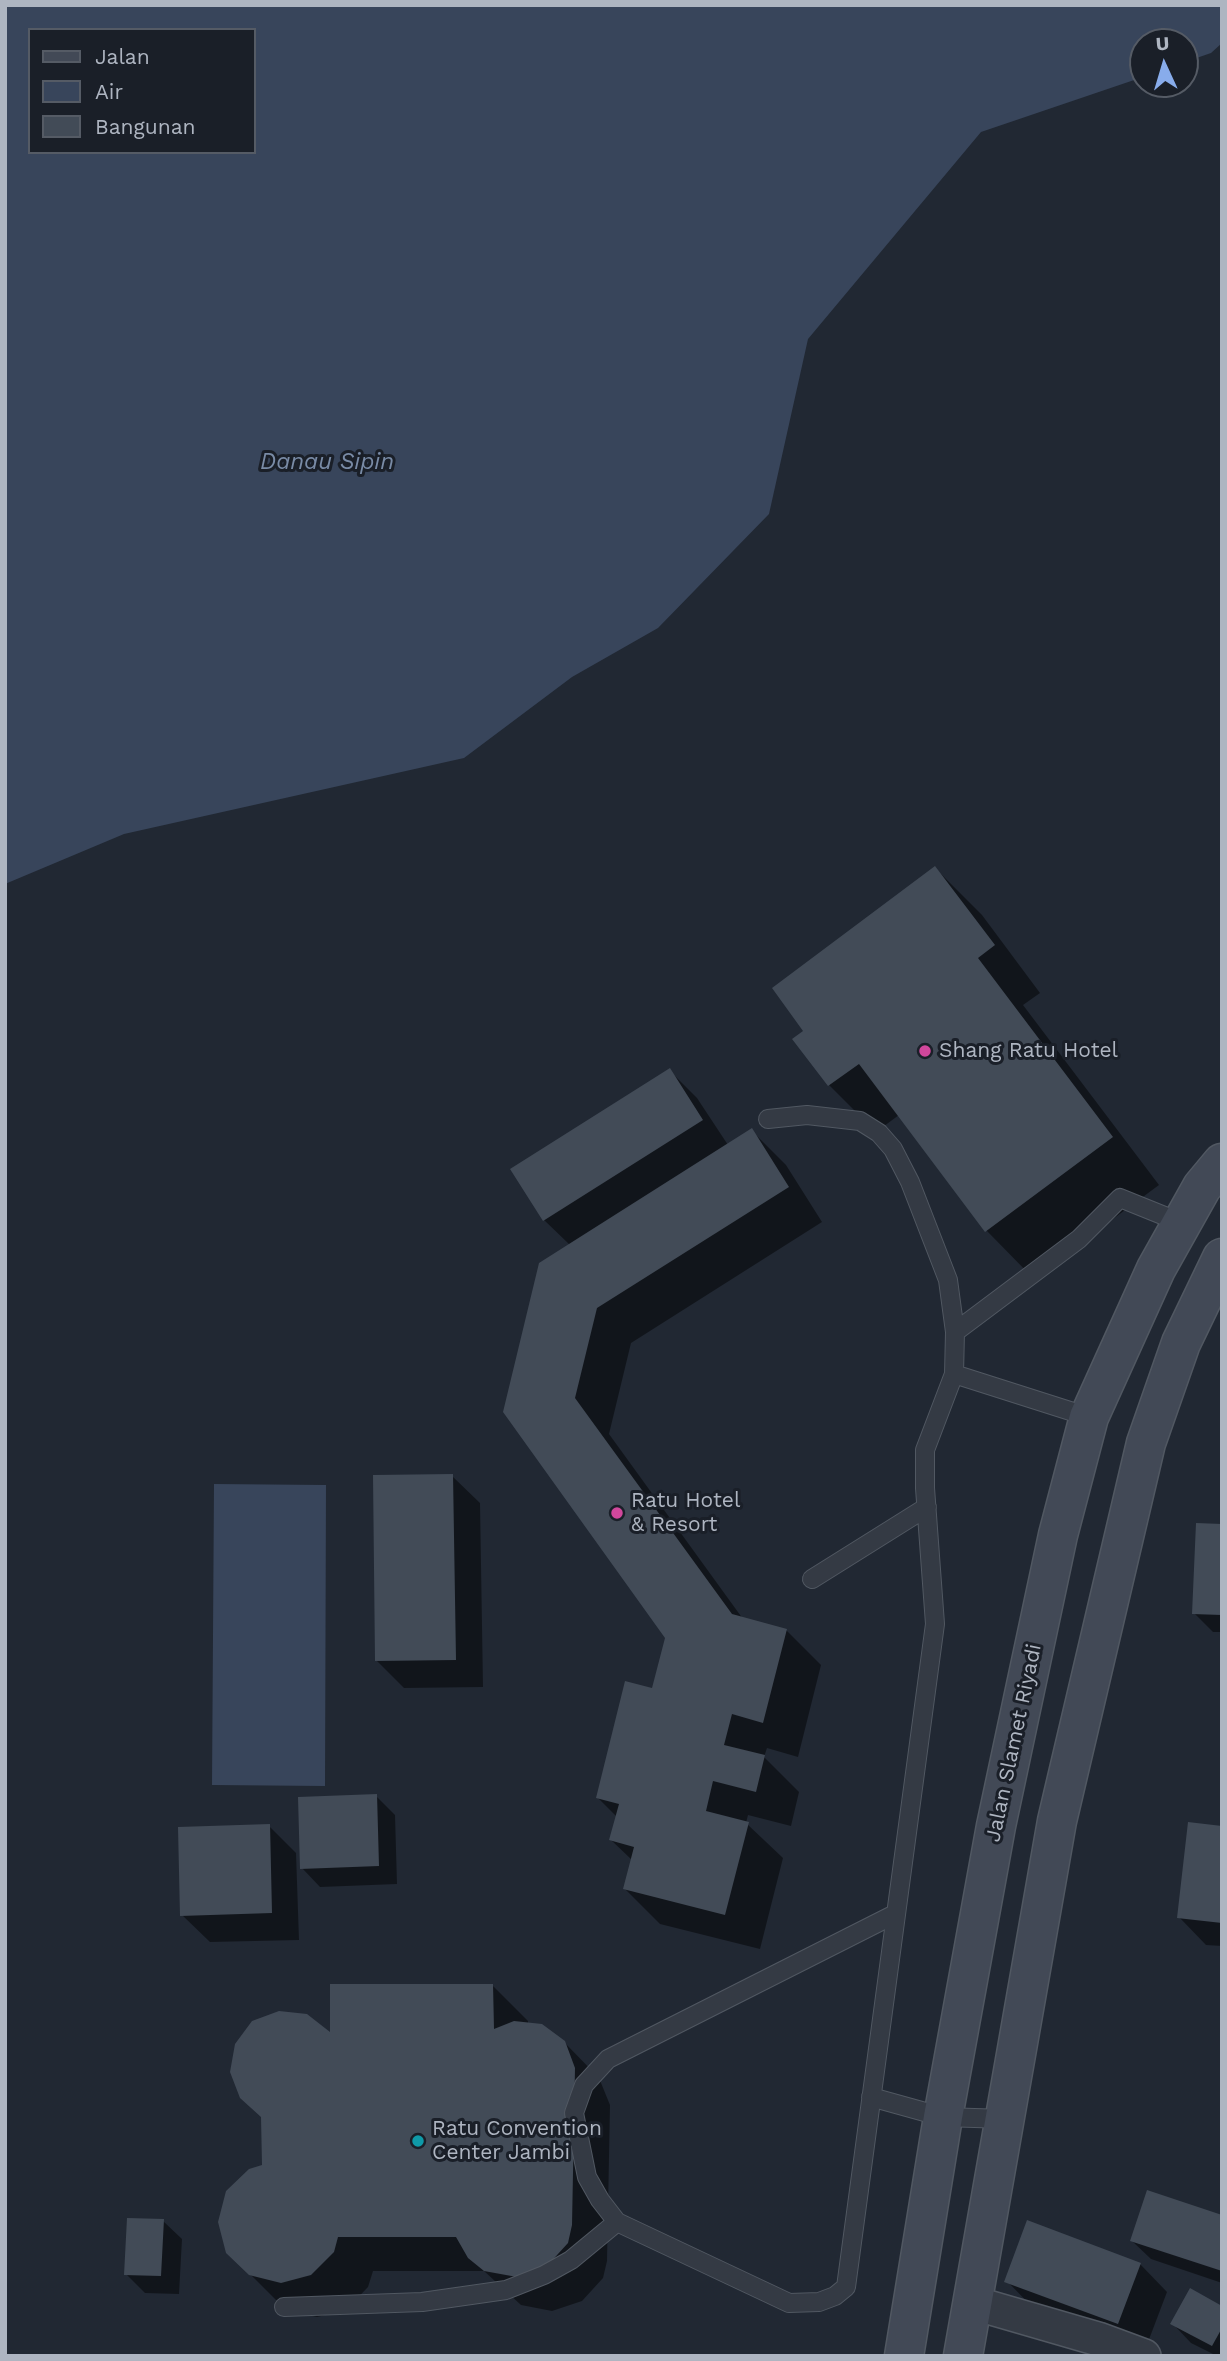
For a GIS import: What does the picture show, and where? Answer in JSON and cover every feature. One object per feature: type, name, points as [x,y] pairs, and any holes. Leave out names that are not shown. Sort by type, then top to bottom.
[{"type":"main road","name":"Jalan Slamet Riyadi","points":[[904,2356],[943,2117],[996,1826],[1058,1535],[1088,1417],[1156,1269],[1202,1187],[1222,1163]]},
{"type":"main road","points":[[964,2356],[1057,1821],[1146,1443],[1181,1343],[1222,1258]]},
{"type":"street","points":[[974,2304],[1098,2339],[1144,2356]]},
{"type":"lane","points":[[768,1119],[807,1115],[860,1121],[879,1133],[893,1149],[910,1182],[948,1280],[955,1332],[954,1374],[925,1450],[935,1624],[846,2287],[835,2296],[819,2302],[789,2303],[617,2222],[587,2177],[574,2113],[584,2085],[608,2059],[895,1914]]},
{"type":"lane","points":[[955,1332],[1079,1239],[1120,1198],[1182,1223]]},
{"type":"lane","points":[[954,1374],[1088,1417]]},
{"type":"lane","points":[[812,1579],[927,1507]]},
{"type":"lane","points":[[871,2097],[943,2117],[1006,2119]]},
{"type":"lane","points":[[284,2307],[422,2302],[506,2290],[571,2260],[617,2222]]},
{"type":"water","name":"Danau Sipin","points":[[5,5],[1222,5],[1222,43],[1211,53],[1199,57],[1199,28],[1129,28],[1129,82],[981,132],[808,339],[769,514],[658,628],[572,677],[464,758],[124,834],[5,884]]},
{"type":"water","points":[[214,1484],[326,1485],[325,1786],[212,1785]]},
{"type":"building","name":"Shang Ratu Hotel","points":[[935,866],[995,945],[978,958],[1113,1137],[985,1232],[859,1064],[828,1086],[792,1039],[803,1031],[772,988]]},
{"type":"building","points":[[670,1068],[703,1120],[543,1221],[510,1169]]},
{"type":"building","name":"Ratu Hotel & Resort","points":[[752,1128],[789,1187],[597,1308],[575,1398],[732,1614],[787,1629],[763,1723],[732,1714],[724,1745],[765,1755],[756,1792],[713,1781],[706,1811],[749,1822],[725,1915],[623,1889],[634,1847],[609,1840],[619,1804],[596,1798],[625,1681],[652,1688],[665,1638],[503,1412],[539,1263]]},
{"type":"building","points":[[453,1474],[456,1660],[375,1661],[373,1475]]},
{"type":"building","points":[[1196,1523],[1222,1524],[1222,1615],[1192,1614]]},
{"type":"building","points":[[377,1794],[379,1866],[300,1869],[298,1797]]},
{"type":"building","points":[[1188,1822],[1222,1826],[1222,1923],[1177,1918]]},
{"type":"building","points":[[270,1824],[272,1913],[180,1916],[178,1827]]},
{"type":"building","name":"Ratu Convention Center Jambi","points":[[330,1984],[493,1984],[494,2029],[514,2021],[542,2024],[565,2041],[575,2068],[572,2225],[568,2243],[547,2266],[517,2277],[484,2271],[468,2258],[456,2237],[338,2237],[334,2252],[311,2275],[281,2283],[249,2275],[226,2253],[218,2222],[226,2191],[249,2169],[262,2165],[261,2117],[240,2098],[230,2072],[235,2044],[252,2021],[279,2011],[307,2014],[330,2032]]},
{"type":"building","points":[[1147,2190],[1222,2215],[1222,2271],[1130,2241]]},
{"type":"building","points":[[127,2218],[164,2219],[161,2276],[124,2275]]},
{"type":"building","points":[[1027,2220],[1141,2263],[1118,2324],[1004,2282]]},
{"type":"building","points":[[1190,2288],[1222,2306],[1222,2328],[1212,2346],[1170,2324]]},
{"type":"place","name":"Shang Ratu Hotel","points":[[925,1051]]},
{"type":"place","name":"Ratu Hotel & Resort","points":[[617,1513]]},
{"type":"place","name":"Ratu Convention Center Jambi","points":[[418,2141]]}]
